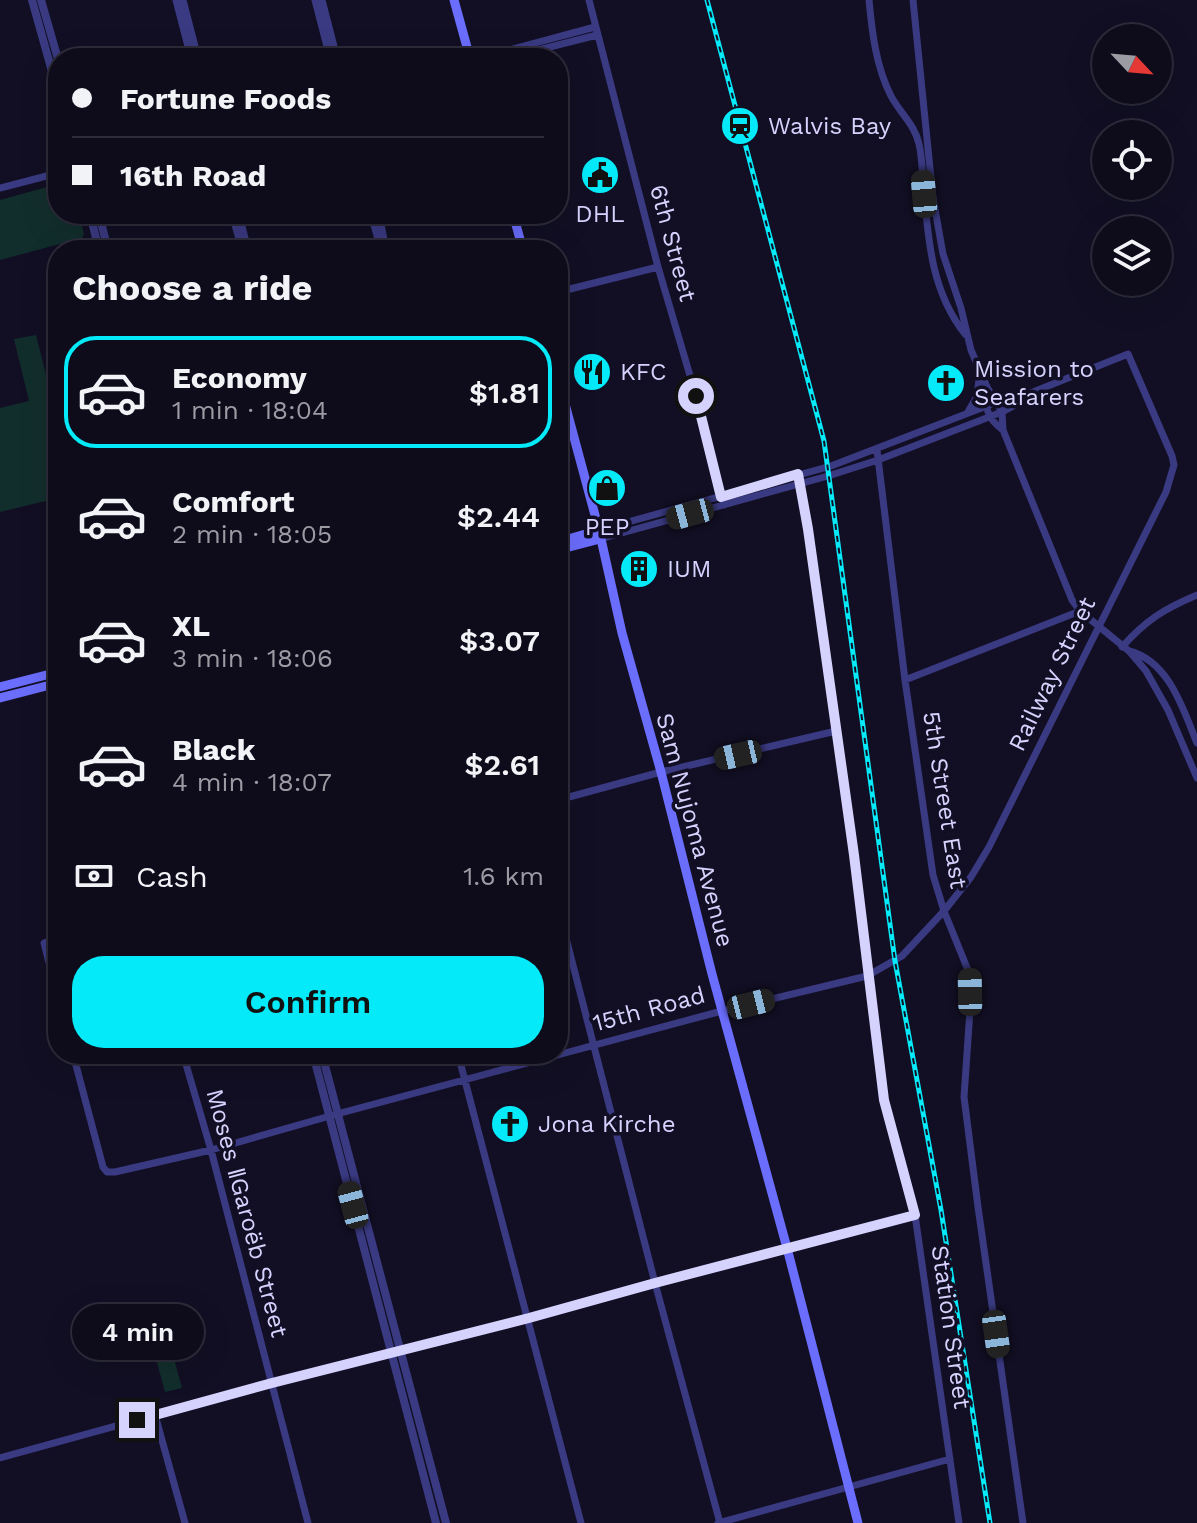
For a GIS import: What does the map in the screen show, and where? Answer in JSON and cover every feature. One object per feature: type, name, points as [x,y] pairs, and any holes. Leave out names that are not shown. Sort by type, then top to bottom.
[{"type":"main road","points":[[454,0],[471,48]]},
{"type":"main road","points":[[460,0],[472,48]]},
{"type":"main road","name":"Sam Nujoma Avenue","points":[[568,415],[600,534],[622,633],[858,1523]]},
{"type":"main road","points":[[568,540],[600,534]]},
{"type":"main road","points":[[568,546],[600,534]]},
{"type":"main road","points":[[0,687],[48,675]]},
{"type":"main road","points":[[0,698],[48,686]]},
{"type":"street","points":[[32,0],[48,57]]},
{"type":"street","points":[[41,0],[55,48]]},
{"type":"street","points":[[176,0],[188,48]]},
{"type":"street","points":[[183,0],[195,48]]},
{"type":"street","points":[[315,0],[327,48]]},
{"type":"street","points":[[322,0],[334,48]]},
{"type":"street","name":"6th Street","points":[[589,0],[723,501]]},
{"type":"street","points":[[869,0],[883,75],[919,144],[936,279],[952,317],[966,334]]},
{"type":"street","points":[[913,0],[933,198],[943,254],[966,334],[987,387],[1002,412],[1003,430],[1072,600],[1146,671],[1162,697],[1197,778]]},
{"type":"street","points":[[520,48],[596,31]]},
{"type":"street","points":[[540,48],[596,31]]},
{"type":"street","points":[[0,188],[48,176]]},
{"type":"street","points":[[568,290],[658,267]]},
{"type":"street","name":"Railway Street","points":[[867,976],[902,956],[971,877],[989,847],[1166,492],[1174,465],[1128,354],[1028,394]]},
{"type":"street","points":[[967,414],[977,396],[980,370]]},
{"type":"street","points":[[987,387],[989,417],[1003,430]]},
{"type":"street","points":[[798,479],[986,406],[1028,394]]},
{"type":"street","points":[[600,534],[878,460],[1002,412],[1028,394]]},
{"type":"street","name":"5th Street East","points":[[877,450],[933,875],[970,975],[964,1097],[1023,1523]]},
{"type":"street","name":"Station Street","points":[[798,479],[808,529],[854,855],[884,1100],[915,1215],[959,1523]]},
{"type":"street","points":[[1126,649],[1148,620],[1197,595]]},
{"type":"street","points":[[905,680],[1080,611]]},
{"type":"street","points":[[1126,649],[1144,656],[1175,690],[1197,743]]},
{"type":"street","points":[[568,797],[836,731]]},
{"type":"street","points":[[48,942],[44,943],[48,959]]},
{"type":"street","points":[[568,944],[719,1523],[950,1459]]},
{"type":"street","name":"15th Road","points":[[568,1052],[867,976]]},
{"type":"street","name":"15th Road","points":[[76,1064],[103,1167],[107,1172],[115,1172],[211,1150],[525,1064]]},
{"type":"street","name":"Moses ǁGaroëb Street","points":[[186,1064],[308,1523]]},
{"type":"street","points":[[316,1064],[334,1115]]},
{"type":"street","points":[[324,1064],[436,1523]]},
{"type":"street","points":[[461,1064],[581,1523]]},
{"type":"street","points":[[0,1458],[272,1383],[915,1215]]},
{"type":"street","points":[[396,1352],[446,1523]]},
{"type":"street","points":[[155,1415],[185,1523]]},
{"type":"green space","points":[[48,187],[48,224],[82,224],[84,234],[75,240],[48,240],[48,247],[0,260],[0,200]]},
{"type":"green space","points":[[36,335],[48,382],[48,500],[0,512],[0,408],[29,401],[14,339]]},
{"type":"green space","points":[[171,1318],[179,1351],[161,1356],[153,1323]]},
{"type":"green space","points":[[173,1355],[182,1388],[165,1392],[156,1359]]},
{"type":"railway","points":[[707,0],[824,441],[895,961],[941,1210],[990,1523]]},
{"type":"place","name":"Walvis Bay","points":[[740,126]]},
{"type":"place","name":"DHL","points":[[600,175]]},
{"type":"place","name":"KFC","points":[[592,372]]},
{"type":"place","name":"Mission to Seafarers","points":[[946,383]]},
{"type":"place","name":"PEP","points":[[607,488]]},
{"type":"place","name":"IUM","points":[[639,569]]},
{"type":"place","name":"Jona Kirche","points":[[510,1124]]},
{"type":"route","points":[[137,1420],[915,1215],[884,1100],[854,855],[798,474],[721,497],[696,396]]}]
